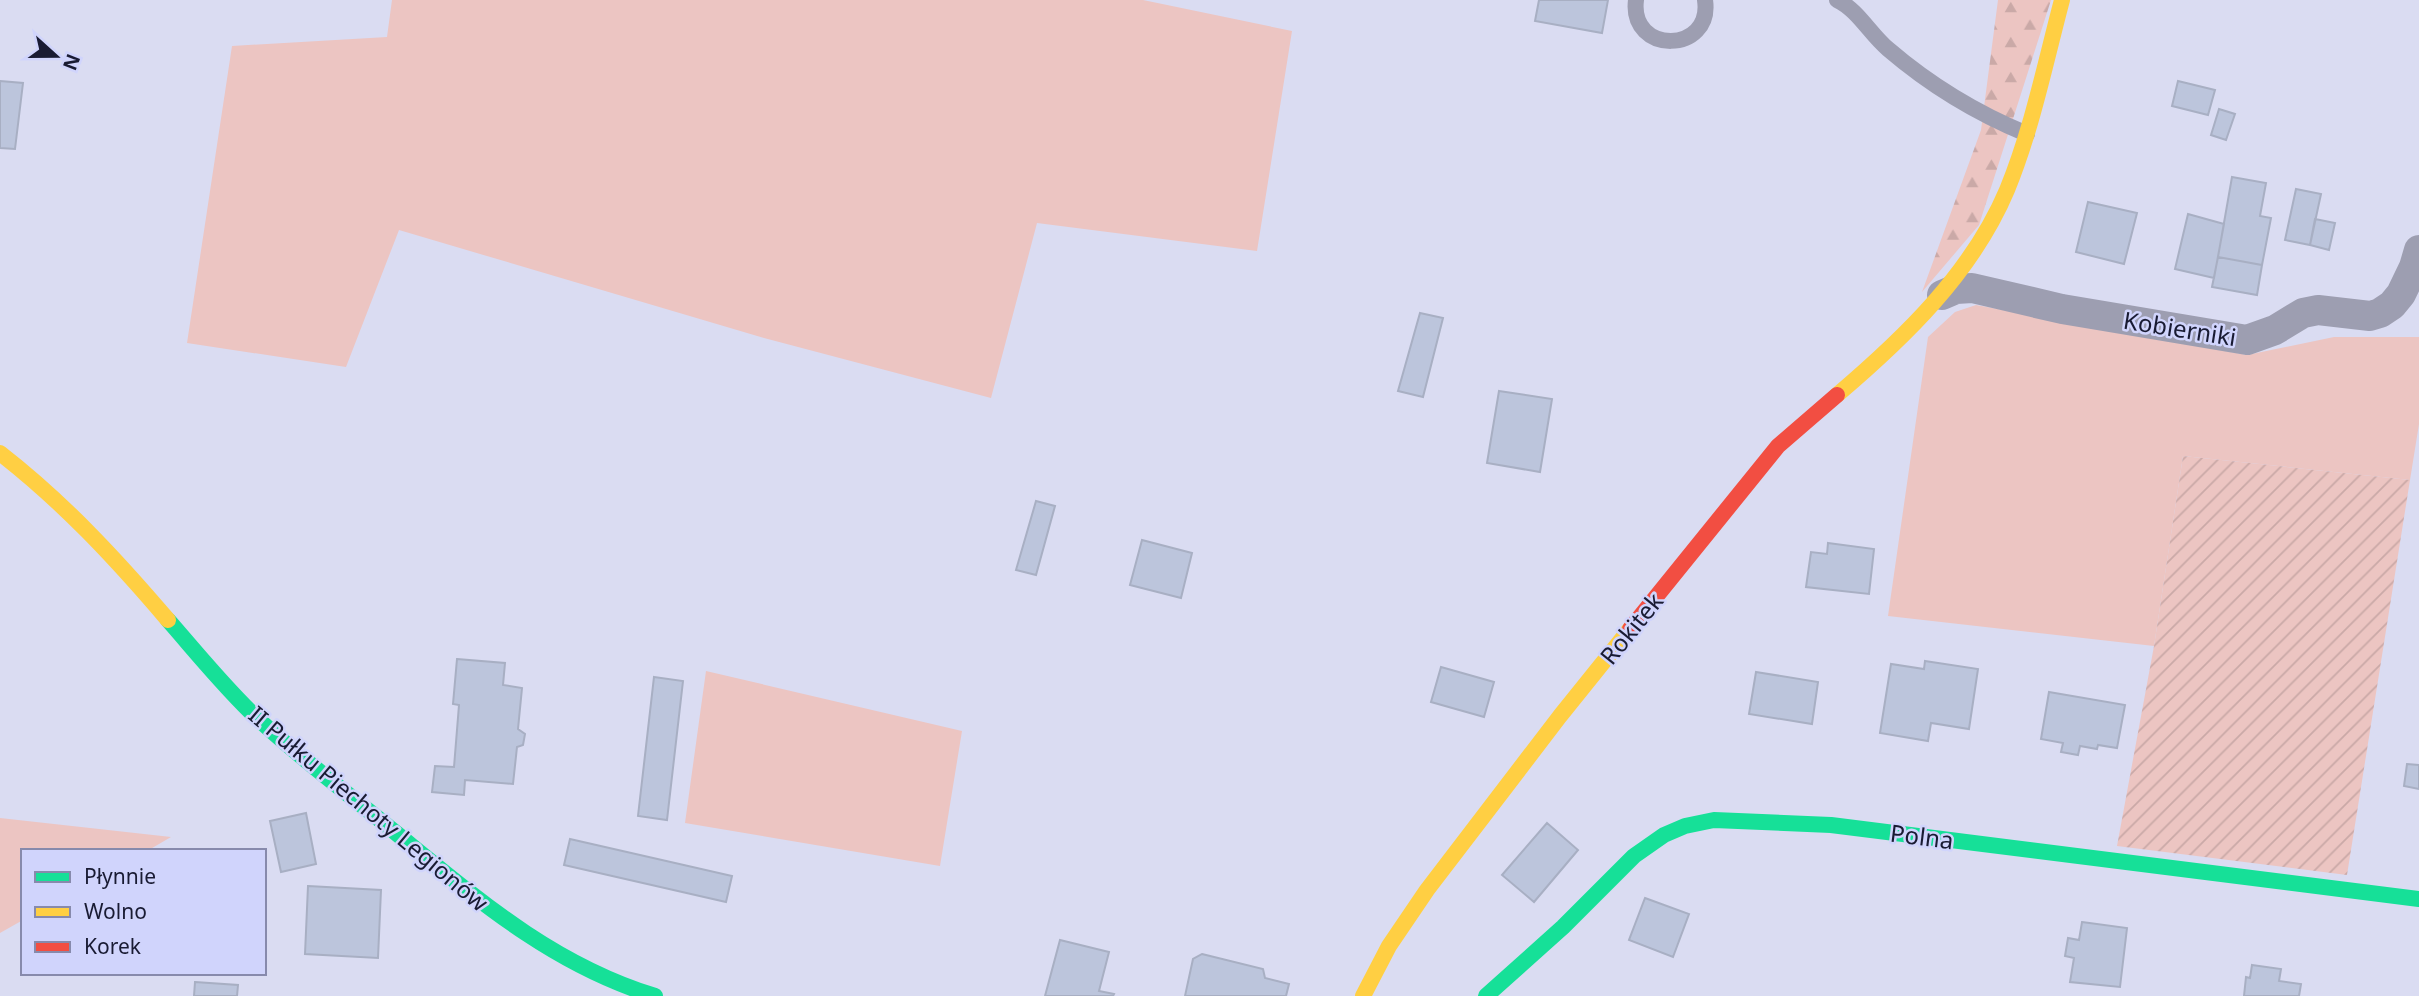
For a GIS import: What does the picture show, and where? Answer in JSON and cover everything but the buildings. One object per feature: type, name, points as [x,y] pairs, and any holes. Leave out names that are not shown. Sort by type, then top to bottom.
[{"type":"street","name":"Rokitek","points":[[1363,996],[1390,946],[1427,890],[1560,716],[1778,446],[1874,364],[1942,295],[1984,235],[2006,192],[2027,134],[2062,0]]},
{"type":"street","name":"Kobierniki","points":[[1942,295],[1956,289],[1972,288],[2062,309],[2247,340],[2275,330],[2303,313],[2318,310],[2370,316],[2380,313],[2392,305],[2401,294],[2414,268],[2419,250]]},
{"type":"street","name":"II Pułku Piechoty Legionów","points":[[0,453],[72,512],[112,554],[222,682],[272,732],[495,913],[554,950],[605,988],[655,996]]},
{"type":"street","name":"Polna","points":[[1486,996],[1563,927],[1634,856],[1664,835],[1685,826],[1714,820],[1831,825],[2419,899]]},
{"type":"lane","points":[[1636,0],[1637,20],[1644,30],[1654,38],[1666,41],[1678,41],[1699,28],[1704,17],[1705,0]]},
{"type":"lane","points":[[1837,0],[1919,74],[1994,121],[2027,134]]},
{"type":"green space","points":[[392,0],[1143,0],[1292,31],[1257,251],[1037,223],[991,398],[764,338],[399,230],[346,367],[187,343],[232,46],[387,37]]},
{"type":"green space","points":[[1998,0],[2051,0],[1979,225],[1922,292],[1981,130]]},
{"type":"green space","points":[[1976,305],[2247,355],[2334,337],[2419,337],[2419,424],[2410,480],[2183,456],[2154,646],[1888,616],[1928,337],[1955,312]]},
{"type":"green space","points":[[2183,456],[2410,480],[2347,875],[2117,846],[2154,646]]},
{"type":"green space","points":[[706,671],[962,731],[940,866],[685,823]]},
{"type":"green space","points":[[0,818],[171,837],[150,849],[21,849],[21,921],[0,933]]},
{"type":"traffic: fast","points":[[168,620],[257,718],[456,882],[518,928],[583,967],[655,996]]},
{"type":"traffic: fast","points":[[1486,996],[1563,927],[1634,856],[1664,835],[1685,826],[1714,820],[1831,825],[2419,899]]},
{"type":"traffic: slow","points":[[1837,395],[1887,351],[1934,302],[1975,249],[1992,220],[2007,190],[2024,144],[2062,0]]},
{"type":"traffic: slow","points":[[0,453],[46,491],[88,532],[168,620]]},
{"type":"traffic: slow","points":[[1363,996],[1389,946],[1427,890],[1630,629]]},
{"type":"traffic: jam","points":[[1630,629],[1778,446],[1837,395]]}]
